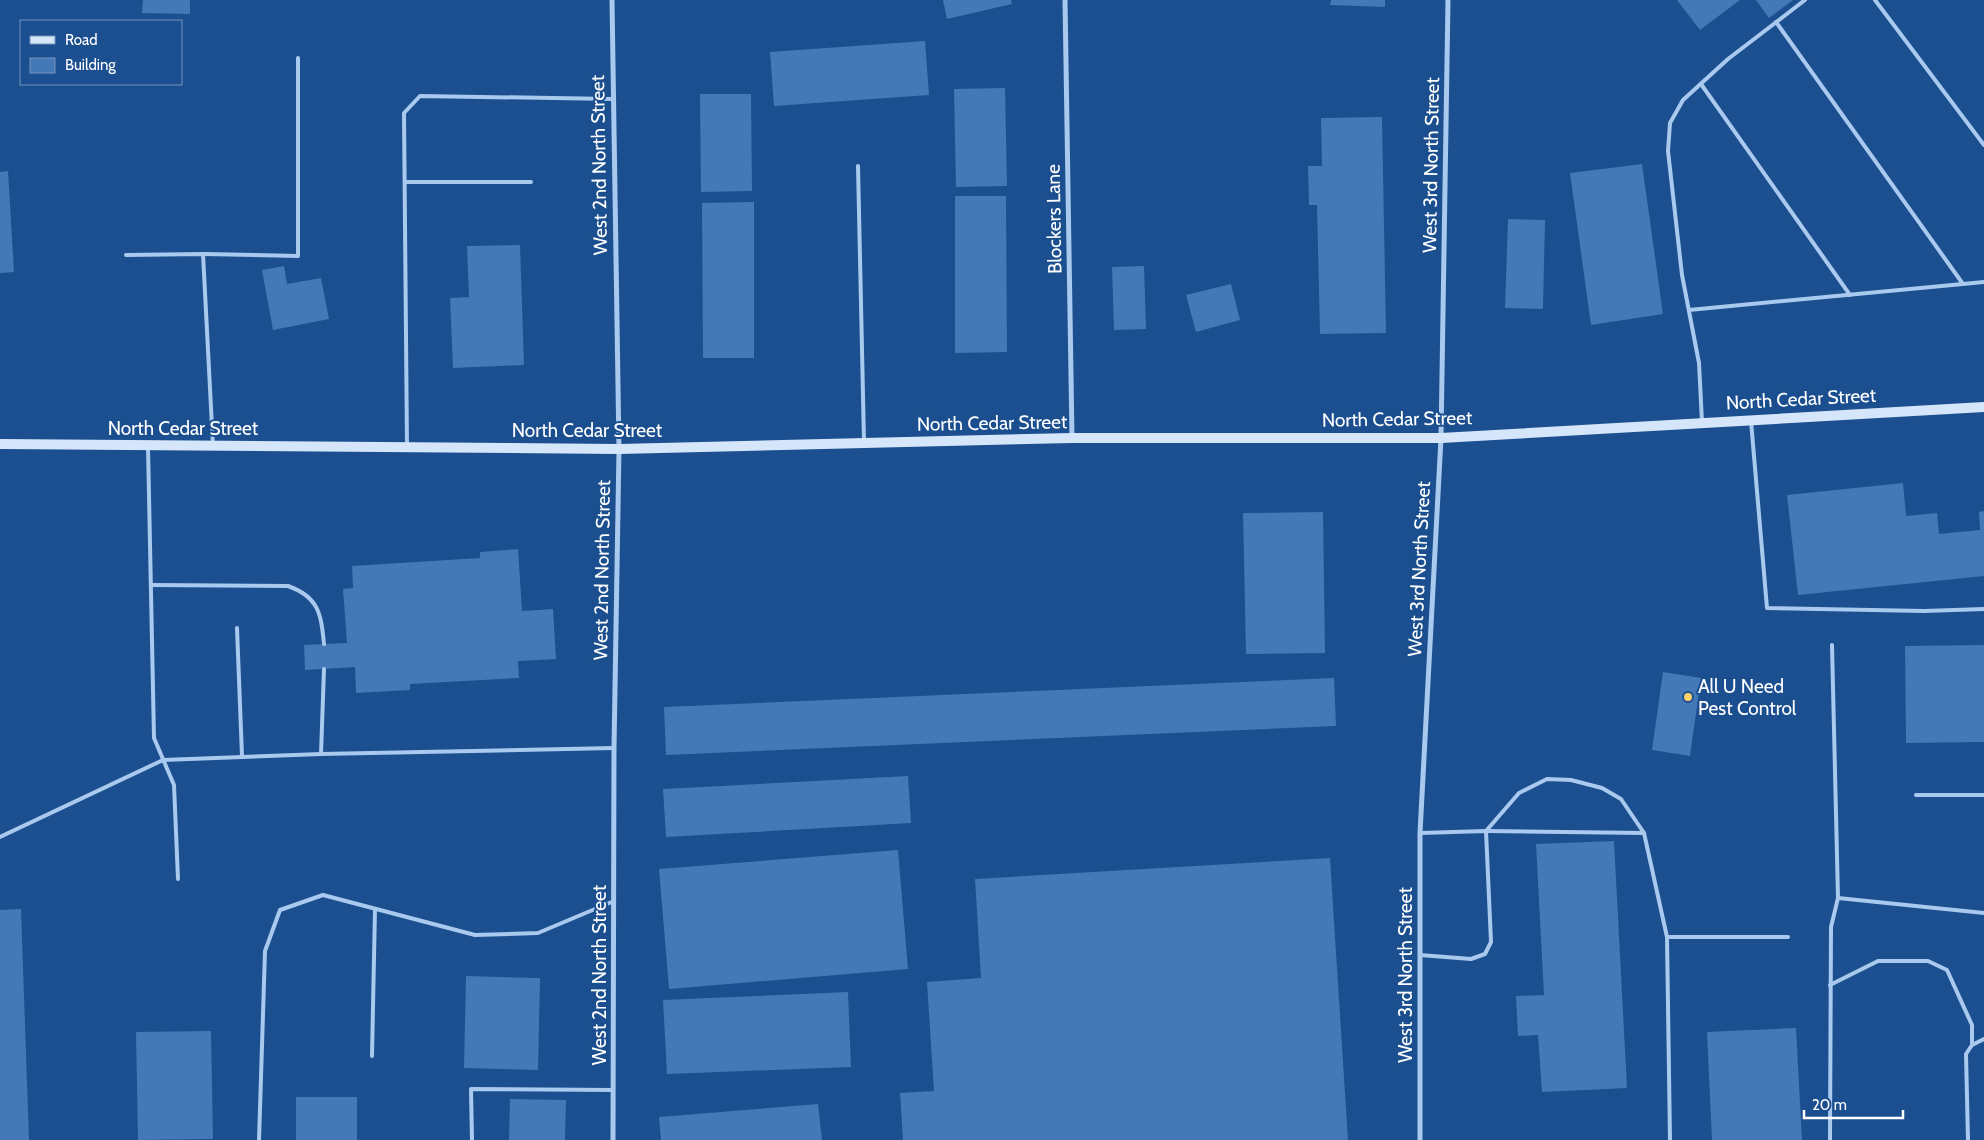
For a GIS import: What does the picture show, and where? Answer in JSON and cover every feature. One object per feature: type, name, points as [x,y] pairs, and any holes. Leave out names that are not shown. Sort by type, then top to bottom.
[{"type":"street","name":"West 2nd North Street","points":[[612,0],[619,449],[614,748],[613,1140]]},
{"type":"street","name":"Blockers Lane","points":[[1065,0],[1072,438]]},
{"type":"street","name":"West 3rd North Street","points":[[1420,1140],[1420,832],[1441,438],[1448,0]]},
{"type":"street","name":"North Cedar Street","points":[[0,444],[619,449],[1072,438],[1441,438],[1751,419],[1984,408]]},
{"type":"lane","points":[[1702,422],[1699,363],[1682,275],[1668,151],[1670,123],[1683,100],[1728,59],[1805,0]]},
{"type":"lane","points":[[1875,0],[1984,145]]},
{"type":"lane","points":[[1776,22],[1963,284]]},
{"type":"lane","points":[[126,255],[298,256],[298,58]]},
{"type":"lane","points":[[1701,84],[1850,294]]},
{"type":"lane","points":[[407,447],[404,114],[420,96],[613,100]]},
{"type":"lane","points":[[858,166],[864,443]]},
{"type":"lane","points":[[405,182],[531,182]]},
{"type":"lane","points":[[204,254],[213,446]]},
{"type":"lane","points":[[1689,310],[1984,282]]},
{"type":"lane","points":[[1751,419],[1767,608],[1924,611],[1984,609]]},
{"type":"lane","points":[[148,445],[154,738],[174,785],[178,879]]},
{"type":"lane","points":[[150,585],[288,586],[300,591],[313,601],[321,615],[324,644]]},
{"type":"lane","points":[[237,628],[242,756]]},
{"type":"lane","points":[[1830,1140],[1831,927],[1838,898],[1832,645]]},
{"type":"lane","points":[[321,754],[324,669]]},
{"type":"lane","points":[[0,837],[164,760],[242,756],[614,748]]},
{"type":"lane","points":[[1420,956],[1471,959],[1485,954],[1491,942],[1486,830],[1519,793],[1546,779],[1571,780],[1602,788],[1621,799],[1644,833],[1667,937],[1670,1140]]},
{"type":"lane","points":[[1916,795],[1984,795]]},
{"type":"lane","points":[[1420,832],[1486,830],[1644,833]]},
{"type":"lane","points":[[259,1140],[265,951],[280,910],[322,895],[474,935],[529,934],[538,933],[614,901]]},
{"type":"lane","points":[[1838,898],[1984,913]]},
{"type":"lane","points":[[372,1056],[375,909]]},
{"type":"lane","points":[[1667,937],[1788,937]]},
{"type":"lane","points":[[1830,985],[1878,961],[1928,961],[1947,970],[1972,1025],[1972,1045]]},
{"type":"lane","points":[[1968,1140],[1966,1054],[1972,1045],[1984,1039]]},
{"type":"lane","points":[[472,1140],[471,1089],[613,1090]]},
{"type":"building","points":[[143,0],[190,0],[190,14],[142,13]]},
{"type":"building","points":[[943,0],[1011,0],[1012,4],[947,19]]},
{"type":"building","points":[[1331,0],[1385,0],[1385,7],[1330,5]]},
{"type":"building","points":[[1677,0],[1740,0],[1700,30]]},
{"type":"building","points":[[1756,0],[1793,0],[1769,18]]},
{"type":"building","points":[[925,41],[929,95],[774,106],[770,52]]},
{"type":"building","points":[[1005,88],[1007,186],[956,187],[954,89]]},
{"type":"building","points":[[700,94],[751,94],[752,191],[701,192]]},
{"type":"building","points":[[1382,117],[1386,333],[1320,334],[1317,205],[1309,205],[1308,166],[1322,166],[1321,118]]},
{"type":"building","points":[[1642,164],[1663,314],[1591,325],[1570,173]]},
{"type":"building","points":[[8,171],[14,272],[0,273],[0,172]]},
{"type":"building","points":[[955,196],[1006,196],[1007,352],[955,353]]},
{"type":"building","points":[[754,202],[754,358],[703,358],[702,203]]},
{"type":"building","points":[[1508,219],[1545,220],[1543,309],[1505,308]]},
{"type":"building","points":[[520,245],[524,365],[453,368],[450,298],[469,297],[467,246]]},
{"type":"building","points":[[284,266],[287,284],[321,278],[329,319],[273,330],[262,270]]},
{"type":"building","points":[[1144,266],[1146,329],[1114,330],[1112,267]]},
{"type":"building","points":[[1231,284],[1240,320],[1196,332],[1186,295]]},
{"type":"building","points":[[1903,483],[1906,516],[1937,513],[1939,534],[1980,530],[1979,512],[1984,511],[1984,576],[1798,595],[1787,495]]},
{"type":"building","points":[[1323,512],[1325,653],[1246,654],[1243,513]]},
{"type":"building","points":[[518,549],[522,611],[553,609],[556,659],[518,661],[519,678],[410,684],[410,690],[356,693],[355,667],[305,670],[304,645],[347,643],[343,589],[353,588],[352,566],[480,558],[480,552]]},
{"type":"building","points":[[1984,645],[1984,742],[1906,743],[1905,646]]},
{"type":"building","points":[[1663,672],[1701,678],[1690,756],[1652,750]]},
{"type":"building","points":[[1334,678],[1336,726],[666,755],[664,707]]},
{"type":"building","points":[[908,776],[911,823],[666,837],[663,789]]},
{"type":"building","points":[[1614,841],[1627,1088],[1542,1092],[1538,1035],[1518,1036],[1516,996],[1544,995],[1536,844]]},
{"type":"building","points":[[898,850],[908,969],[669,989],[659,869]]},
{"type":"building","points":[[1330,858],[1348,1140],[903,1140],[900,1093],[934,1091],[927,982],[981,978],[975,879]]},
{"type":"building","points":[[21,909],[29,1140],[0,1140],[0,910]]},
{"type":"building","points":[[466,976],[540,978],[538,1070],[464,1068]]},
{"type":"building","points":[[848,992],[851,1067],[667,1074],[663,1000]]},
{"type":"building","points":[[1796,1028],[1802,1140],[1712,1140],[1707,1032]]},
{"type":"building","points":[[211,1031],[213,1139],[138,1140],[136,1032]]},
{"type":"building","points":[[296,1097],[357,1097],[357,1140],[296,1140]]},
{"type":"building","points":[[510,1099],[566,1100],[565,1140],[509,1140]]},
{"type":"building","points":[[818,1104],[822,1140],[661,1140],[659,1117]]},
{"type":"place","name":"All U Need Pest Control","points":[[1688,697]]}]
